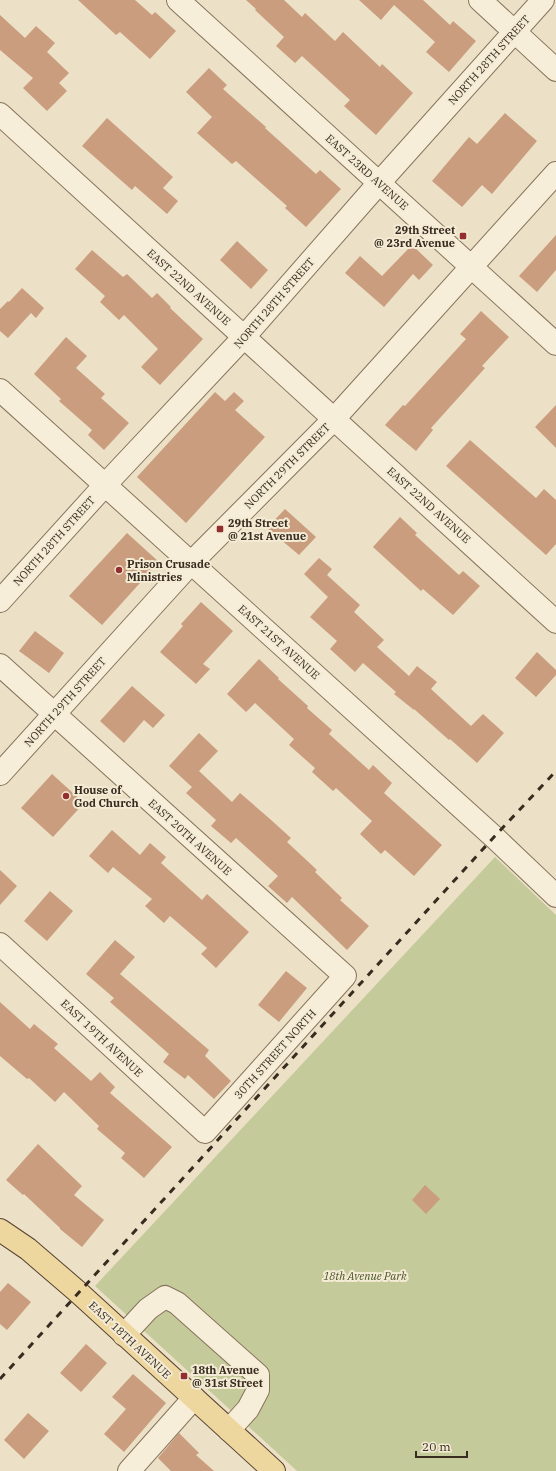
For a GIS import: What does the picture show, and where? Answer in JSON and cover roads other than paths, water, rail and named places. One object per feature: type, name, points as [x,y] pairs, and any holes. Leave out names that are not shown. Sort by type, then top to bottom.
[{"type":"main road","name":"EAST 18TH AVENUE","points":[[0,1230],[28,1249],[78,1292],[274,1471]]},
{"type":"street","name":"EAST 23RD AVENUE","points":[[178,0],[556,344]]},
{"type":"street","points":[[480,0],[556,70]]},
{"type":"street","name":"NORTH 28TH STREET","points":[[0,601],[105,485],[244,337],[379,183],[543,0]]},
{"type":"street","name":"EAST 22ND AVENUE","points":[[0,114],[556,622]]},
{"type":"street","name":"NORTH 29TH STREET","points":[[0,774],[191,563],[334,419],[556,173]]},
{"type":"street","name":"EAST 21ST AVENUE","points":[[0,390],[482,826],[556,896]]},
{"type":"street","name":"EAST 20TH AVENUE","points":[[0,666],[345,976]]},
{"type":"street","name":"EAST 19TH AVENUE","points":[[0,944],[204,1132]]},
{"type":"street","name":"30TH STREET NORTH","points":[[204,1132],[345,976]]},
{"type":"street","points":[[124,1335],[148,1308],[164,1297],[177,1302],[258,1375],[258,1390],[248,1409],[229,1430]]},
{"type":"street","points":[[129,1471],[194,1398]]},
{"type":"railway","points":[[0,1379],[494,837],[556,771]]},
{"type":"place","name":"29th Street @ 23rd Avenue","points":[[463,236]]},
{"type":"place","name":"29th Street @ 21st Avenue","points":[[220,529]]},
{"type":"place","name":"Prison Crusade Ministries","points":[[119,570]]},
{"type":"place","name":"House of God Church","points":[[66,796]]},
{"type":"place","name":"18th Avenue @ 31st Street","points":[[184,1376]]},
{"type":"park label","name":"18th Avenue Park","points":[[365,1276]]}]
